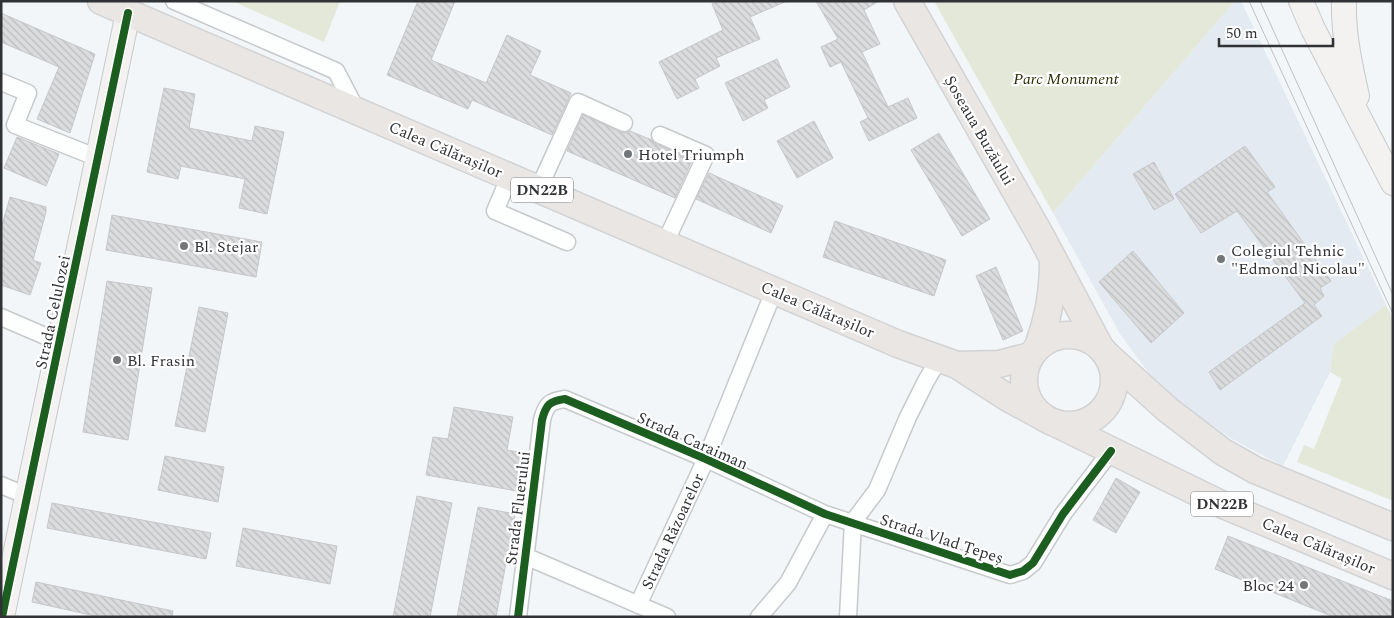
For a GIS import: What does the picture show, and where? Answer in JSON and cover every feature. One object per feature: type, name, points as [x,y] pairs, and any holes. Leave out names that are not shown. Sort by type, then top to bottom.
[{"type":"main road","name":"Calea Călărașilor","points":[[101,1],[898,344],[948,362],[1049,420],[1221,504],[1393,576]]},
{"type":"main road","name":"Șoseaua Buzăului","points":[[907,1],[1042,236],[1103,351]]},
{"type":"main road","name":"Șoseaua Buzăului","points":[[1034,351],[1049,312],[1052,293],[1053,259]]},
{"type":"main road","name":"DN22B","points":[[1103,351],[1112,366],[1114,380],[1112,394],[1105,406],[1095,416],[1082,423],[1068,425],[1049,420],[1034,408],[1026,396],[1024,383],[1024,369],[1034,351],[1050,338],[1064,334],[1078,335],[1091,340],[1168,410],[1223,452],[1255,470],[1393,528]]},
{"type":"main road","name":"Calea Călărașilor","points":[[948,362],[999,364],[1034,351]]},
{"type":"street","points":[[174,1],[336,71],[357,111]]},
{"type":"street","points":[[1301,1],[1317,36],[1393,183]]},
{"type":"street","points":[[1344,1],[1345,30],[1353,76],[1373,143]]},
{"type":"street","name":"Strada Celulozei","points":[[2,617],[128,13]]},
{"type":"street","points":[[1,82],[28,93],[15,125],[98,158]]},
{"type":"street","points":[[539,188],[578,102],[624,123]]},
{"type":"street","points":[[660,135],[706,155],[665,243]]},
{"type":"street","points":[[510,176],[495,210],[567,242]]},
{"type":"street","name":"Strada Răzoarelor","points":[[638,605],[706,459],[774,291]]},
{"type":"street","points":[[1,317],[59,342]]},
{"type":"street","points":[[848,617],[853,522],[877,490],[908,417],[926,381],[948,362]]},
{"type":"street","name":"Strada Caraiman","points":[[549,403],[565,400],[706,459],[825,514]]},
{"type":"street","name":"Strada Fluerului","points":[[518,617],[542,420],[544,411],[549,403]]},
{"type":"street","name":"Strada Vlad Țepeș","points":[[825,514],[1010,575],[1023,571],[1033,563],[1063,514],[1111,451]]},
{"type":"street","points":[[1,485],[27,496]]},
{"type":"street","points":[[759,617],[788,583],[825,514]]},
{"type":"street","points":[[525,556],[667,617]]},
{"type":"shaded area","name":"Colegiul Tehnic \"Edmond Nicolau\"","points":[[1235,1],[1241,1],[1386,305],[1334,344],[1330,372],[1283,466],[1232,439],[1162,391],[1120,334],[1053,213]]},
{"type":"green space","points":[[232,1],[340,1],[324,42]]},
{"type":"green space","name":"Parc Monument","points":[[934,1],[1235,1],[1053,213]]},
{"type":"green space","points":[[1386,305],[1393,320],[1393,501],[1297,462],[1304,445],[1314,449],[1342,379],[1330,372],[1334,344]]},
{"type":"building","points":[[418,1],[455,1],[431,60],[486,83],[507,35],[541,51],[530,75],[571,93],[552,135],[472,100],[468,109],[387,75]]},
{"type":"building","points":[[719,1],[787,1],[750,17],[760,39],[716,58],[720,66],[695,79],[699,88],[677,99],[659,62],[723,30],[712,4]]},
{"type":"building","points":[[816,1],[879,1],[864,10],[880,44],[862,52],[888,107],[908,98],[917,118],[869,141],[860,122],[868,118],[841,62],[830,67],[821,47],[838,39]]},
{"type":"building","points":[[1,13],[95,54],[70,133],[37,119],[59,67],[1,42]]},
{"type":"building","points":[[777,59],[790,87],[764,100],[768,108],[743,121],[725,83]]},
{"type":"building","points":[[164,88],[195,94],[189,128],[252,141],[255,126],[284,132],[267,214],[239,208],[245,179],[181,166],[178,179],[147,172]]},
{"type":"building","name":"Hotel Triumph","points":[[583,115],[620,132],[630,131],[652,140],[656,144],[692,160],[675,198],[567,151]]},
{"type":"building","points":[[814,121],[833,158],[797,178],[777,141]]},
{"type":"building","points":[[939,133],[990,219],[962,236],[911,150]]},
{"type":"building","points":[[17,137],[59,154],[46,186],[4,168]]},
{"type":"building","points":[[1245,146],[1275,187],[1267,192],[1331,281],[1320,288],[1324,296],[1314,305],[1322,316],[1220,390],[1209,372],[1305,303],[1237,211],[1201,233],[1175,194]]},
{"type":"building","points":[[1154,162],[1174,199],[1154,210],[1133,174]]},
{"type":"building","points":[[709,173],[783,206],[771,233],[696,199]]},
{"type":"building","points":[[10,197],[46,207],[33,260],[41,263],[30,295],[1,285],[1,229]]},
{"type":"building","name":"Bl. Stejar","points":[[112,215],[262,242],[256,277],[106,250]]},
{"type":"building","points":[[835,221],[946,260],[934,296],[823,257]]},
{"type":"building","points":[[1133,251],[1184,313],[1151,343],[1099,282]]},
{"type":"building","points":[[996,267],[1023,331],[1003,340],[976,276]]},
{"type":"building","name":"Bl. Frasin","points":[[107,281],[152,288],[128,440],[83,432]]},
{"type":"building","points":[[199,307],[228,313],[205,432],[175,426]]},
{"type":"building","points":[[454,407],[513,417],[507,450],[524,453],[517,491],[426,475],[433,437],[448,439]]},
{"type":"building","points":[[165,456],[224,467],[218,502],[158,490]]},
{"type":"building","points":[[1116,478],[1140,492],[1116,533],[1093,520]]},
{"type":"building","points":[[417,496],[452,503],[430,617],[393,617]]},
{"type":"building","points":[[52,503],[211,533],[206,559],[47,528]]},
{"type":"building","points":[[478,507],[515,514],[496,617],[457,617]]},
{"type":"building","points":[[243,528],[337,546],[330,584],[236,566]]},
{"type":"building","name":"Bloc 24","points":[[1228,536],[1393,601],[1393,617],[1334,617],[1215,569]]},
{"type":"building","points":[[36,582],[173,611],[172,617],[100,617],[32,602]]},
{"type":"tram line","points":[[1249,1],[1393,314]]},
{"type":"tram line","points":[[1260,1],[1393,295]]},
{"type":"cycle path","points":[[2,617],[128,13]]},
{"type":"cycle path","points":[[518,617],[542,420],[545,410],[552,402],[565,399],[706,459],[825,514],[1010,575],[1023,571],[1033,563],[1063,514],[1111,451]]},
{"type":"place","name":"Hotel Triumph","points":[[628,154]]},
{"type":"place","name":"Bl. Stejar","points":[[184,246]]},
{"type":"place","name":"Colegiul Tehnic \"Edmond Nicolau\"","points":[[1221,259]]},
{"type":"place","name":"Bl. Frasin","points":[[117,360]]},
{"type":"place","name":"Bloc 24","points":[[1304,585]]}]
